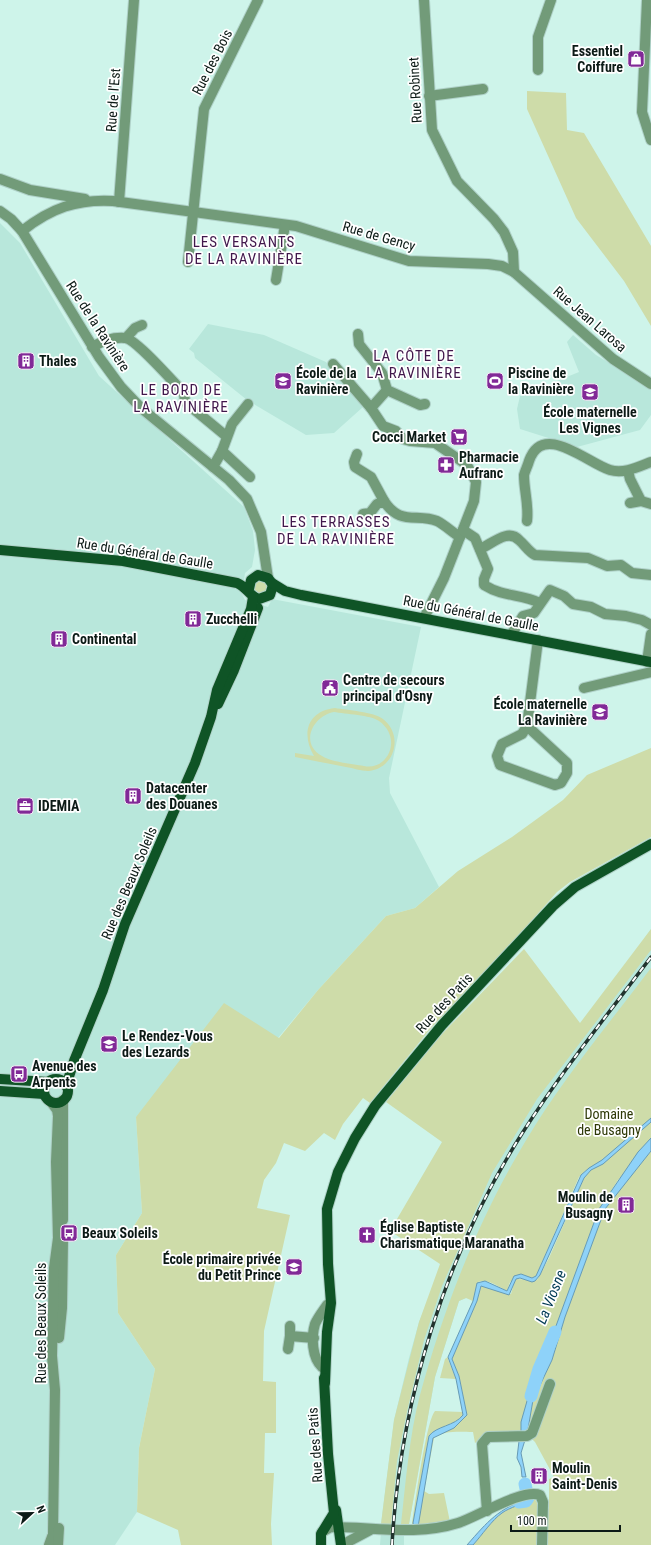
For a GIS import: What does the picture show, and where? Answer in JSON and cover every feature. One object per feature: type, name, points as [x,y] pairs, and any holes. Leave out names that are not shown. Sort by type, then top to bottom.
[{"type":"main road","name":"Rue du Général de Gaulle","points":[[0,550],[123,561],[237,583],[257,589],[264,575],[285,591],[649,662]]},
{"type":"main road","name":"Rue des Beaux Soleils","points":[[66,1086],[74,1061],[98,1005],[125,924],[148,867],[176,810],[211,717],[218,690],[251,609],[257,589],[270,580]]},
{"type":"main road","points":[[257,589],[285,591]]},
{"type":"main road","name":"Rue des Patis","points":[[341,1545],[328,1454],[325,1383],[327,1332],[331,1308],[329,1291],[327,1209],[334,1181],[343,1159],[375,1106],[442,1025],[568,892],[651,844]]},
{"type":"main road","name":"Rue des Beaux Soleils","points":[[52,1081],[64,1073],[74,1061]]},
{"type":"main road","points":[[0,1079],[61,1080],[66,1086],[68,1093],[64,1100],[57,1103],[51,1102],[44,1094],[0,1091]]},
{"type":"main road","points":[[44,1094],[44,1089],[52,1081]]},
{"type":"main road","name":"Rue des Patis","points":[[325,1383],[322,1367],[322,1328],[328,1305],[329,1291]]},
{"type":"main road","name":"Rue des Patis","points":[[320,1545],[320,1537],[322,1532],[334,1515],[334,1504]]},
{"type":"street","name":"Rue de l'Est","points":[[119,202],[134,0]]},
{"type":"street","name":"Rue des Bois","points":[[193,212],[204,108],[258,0]]},
{"type":"street","name":"Rue Robinet","points":[[424,0],[431,126],[435,139],[457,181],[494,219],[504,232],[513,252],[514,272]]},
{"type":"street","points":[[538,70],[538,37],[551,0]]},
{"type":"street","points":[[647,0],[647,98],[642,112],[651,140]]},
{"type":"street","points":[[429,96],[483,89]]},
{"type":"street","name":"Rue de Gency","points":[[0,179],[30,190],[91,200],[119,202],[296,226],[409,261],[488,264],[502,266],[514,272]]},
{"type":"street","points":[[62,195],[62,208]]},
{"type":"street","name":"Rue de Gency","points":[[22,231],[47,214],[91,200]]},
{"type":"street","name":"Rue de la Ravinière","points":[[0,211],[11,219],[22,231],[92,347],[111,375],[134,402],[234,484],[250,504],[262,532],[265,558],[270,580]]},
{"type":"street","points":[[188,262],[193,212]]},
{"type":"street","points":[[276,280],[285,224]]},
{"type":"street","name":"Rue Jean Larosa","points":[[514,272],[613,359],[651,384]]},
{"type":"street","points":[[126,338],[135,328],[142,325]]},
{"type":"street","points":[[358,334],[359,344],[382,373],[387,390],[420,405],[425,404]]},
{"type":"street","points":[[92,347],[108,338],[126,338],[140,348],[184,393],[185,402],[226,436]]},
{"type":"street","points":[[332,364],[371,408],[383,426],[396,431],[403,438],[410,441],[435,442],[467,465],[476,482],[474,501],[444,578],[424,618]]},
{"type":"street","points":[[371,408],[387,390]]},
{"type":"street","points":[[213,467],[222,451],[226,436],[232,424],[248,404]]},
{"type":"street","points":[[527,521],[528,511],[524,474],[531,455],[538,448],[552,444],[568,448],[610,470],[628,471],[651,462]]},
{"type":"street","points":[[222,451],[250,477]]},
{"type":"street","points":[[357,454],[354,462],[355,467],[371,477],[388,506],[404,518],[436,521],[461,534],[476,538],[488,569],[484,579],[484,585],[496,593],[532,599],[540,603]]},
{"type":"street","points":[[628,471],[630,479],[641,501]]},
{"type":"street","points":[[363,514],[370,513],[376,504],[384,501]]},
{"type":"street","points":[[630,503],[641,501],[651,504]]},
{"type":"street","points":[[480,549],[492,544],[502,536],[511,535],[518,538],[529,552],[535,555],[588,558],[607,566],[621,565],[632,573],[651,575]]},
{"type":"street","points":[[257,589],[265,558]]},
{"type":"street","points":[[511,635],[523,616],[534,613],[550,590],[564,596],[573,604],[591,607],[605,614],[626,616],[642,620],[651,625]]},
{"type":"street","points":[[649,662],[651,634]]},
{"type":"street","points":[[527,726],[566,763],[567,773],[561,783],[555,785],[500,765],[497,756],[502,744],[522,734],[527,726],[538,640]]},
{"type":"street","points":[[584,688],[651,672]]},
{"type":"street","name":"Rue des Beaux Soleils","points":[[58,1545],[61,1388],[59,1362],[62,1297],[64,1100]]},
{"type":"street","name":"Rue des Beaux Soleils","points":[[49,1545],[53,1534],[55,1390],[52,1350],[54,1268],[58,1231],[56,1162],[58,1113],[51,1102]]},
{"type":"street","points":[[322,1367],[318,1363],[314,1352],[315,1325],[328,1305]]},
{"type":"street","points":[[288,1349],[290,1326]]},
{"type":"street","points":[[290,1336],[314,1338]]},
{"type":"street","points":[[487,1512],[482,1444],[488,1437],[523,1436],[533,1430],[541,1403],[550,1384]]},
{"type":"street","points":[[322,1532],[329,1527],[419,1531],[458,1523],[527,1495],[540,1495],[543,1502],[542,1545]]},
{"type":"street","points":[[341,1545],[372,1529]]},
{"type":"shaded area","points":[[0,223],[20,243],[99,376],[244,507],[253,531],[255,550],[252,567],[245,573],[242,594],[245,600],[268,607],[272,599],[421,627],[389,778],[390,793],[439,887],[415,908],[386,916],[318,990],[278,1038],[136,1117],[142,1213],[116,1255],[118,1313],[155,1369],[139,1448],[137,1512],[115,1545],[0,1545]]},
{"type":"shaded area","name":"École de la Ravinière","points":[[208,324],[264,335],[326,362],[363,407],[334,433],[306,435],[247,400],[195,358],[194,353],[189,349]]},
{"type":"shaded area","name":"École maternelle Les Vignes","points":[[573,335],[596,355],[651,388],[651,415],[640,430],[577,447],[520,429],[517,409],[520,396],[579,372],[567,342]]},
{"type":"shaded area","points":[[651,929],[651,996],[466,1298],[459,1301],[435,1377],[409,1524],[381,1524],[394,1420],[409,1358],[419,1322],[474,1189]]},
{"type":"shaded area","points":[[381,1532],[404,1536],[404,1545],[380,1545]]},
{"type":"green space","points":[[527,91],[566,93],[567,130],[584,133],[651,246],[651,326],[624,281],[576,218],[527,109]]},
{"type":"green space","points":[[263,580],[268,586],[266,592],[261,595],[254,592],[253,586],[255,581]]},
{"type":"green space","points":[[335,708],[367,713],[383,719],[389,726],[395,742],[394,750],[390,758],[385,764],[377,769],[368,771],[295,757],[295,753],[314,756],[308,740],[309,725],[318,714]],"holes":[[[334,712],[364,716],[379,721],[386,728],[390,736],[390,752],[386,758],[373,766],[364,766],[331,760],[315,751],[311,744],[310,737],[315,724],[320,719]]]},
{"type":"green space","points":[[651,748],[651,837],[570,882],[557,892],[505,951],[431,1028],[370,1103],[363,1098],[343,1124],[335,1140],[324,1133],[305,1151],[284,1143],[276,1163],[264,1180],[257,1208],[290,1215],[264,1331],[263,1381],[276,1382],[276,1433],[265,1433],[264,1473],[274,1473],[271,1524],[272,1545],[181,1545],[178,1530],[137,1512],[139,1448],[155,1369],[118,1313],[116,1255],[142,1213],[136,1117],[224,1003],[279,1038],[318,990],[386,916],[415,908],[458,871],[512,837],[563,800],[587,775]]},
{"type":"green space","points":[[651,929],[651,950],[537,1099],[492,1173],[442,1286],[424,1340],[397,1461],[391,1524],[381,1524],[394,1420],[419,1322],[440,1264],[390,1231],[442,1142],[386,1102],[441,1035],[524,949],[580,1023]]},
{"type":"green space","name":"Domaine de Busagny","points":[[651,968],[651,1144],[618,1180],[599,1209],[527,1401],[526,1434],[533,1400],[552,1360],[565,1317],[605,1208],[651,1151],[651,1545],[546,1545],[545,1513],[549,1508],[549,1479],[554,1477],[535,1442],[528,1435],[486,1434],[475,1443],[473,1432],[453,1432],[440,1435],[454,1428],[467,1415],[459,1376],[452,1359],[477,1301],[481,1286],[511,1294],[516,1279],[537,1280],[549,1258],[584,1178],[591,1170],[599,1165],[585,1171],[579,1177],[536,1276],[532,1278],[521,1274],[510,1282],[507,1291],[489,1282],[478,1282],[473,1301],[466,1298],[459,1301],[435,1377],[409,1524],[401,1524],[410,1443],[420,1395],[429,1362],[451,1297],[477,1233],[508,1172],[539,1119],[585,1054]]},
{"type":"green space","points":[[448,1357],[456,1379],[440,1378],[445,1359]]},
{"type":"green space","points":[[435,1411],[463,1412],[463,1415],[455,1422],[437,1430],[429,1436],[412,1524],[428,1430]]},
{"type":"green space","points":[[437,1436],[434,1438],[424,1491],[429,1494],[444,1493],[450,1522],[418,1527],[417,1524],[433,1438]]},
{"type":"green space","points":[[529,1498],[534,1498],[538,1504],[537,1545],[473,1545],[498,1516]]},
{"type":"water","points":[[651,1118],[651,1122],[603,1164],[591,1170],[584,1178],[540,1275],[535,1281],[532,1282],[520,1278],[516,1279],[509,1295],[481,1286],[477,1301],[452,1359],[459,1376],[467,1415],[454,1428],[433,1438],[418,1527],[414,1527],[413,1523],[429,1436],[436,1430],[460,1419],[463,1415],[456,1379],[448,1357],[473,1301],[477,1283],[485,1281],[507,1291],[514,1276],[521,1274],[532,1278],[536,1276],[581,1175],[602,1160]]},
{"type":"water","points":[[651,1138],[651,1151],[605,1209],[565,1317],[552,1360],[533,1400],[527,1435],[521,1434],[521,1422],[527,1401],[599,1209],[638,1152]]},
{"type":"water","points":[[525,1440],[521,1453],[526,1477],[522,1477],[521,1467],[517,1458],[519,1441]]},
{"type":"water","points":[[529,1498],[498,1516],[473,1545],[467,1545],[481,1529],[501,1511]]},
{"type":"waterway","name":"La Viosne","points":[[531,1396],[539,1369],[555,1332]]},
{"type":"waterway","name":"La Viosne","points":[[523,1484],[526,1492]]},
{"type":"waterway","name":"La Viosne","points":[[519,1502],[526,1501],[528,1498],[525,1484]]},
{"type":"railway","points":[[392,1545],[397,1491],[405,1437],[416,1383],[431,1330],[449,1278],[471,1228],[495,1179],[538,1109],[651,957]]},
{"type":"place","name":"Essentiel Coiffure","points":[[636,59]]},
{"type":"place","name":"Thales","points":[[26,361]]},
{"type":"place","name":"École de la Ravinière","points":[[283,381]]},
{"type":"place","name":"Piscine de la Ravinière","points":[[495,381]]},
{"type":"place","name":"École maternelle Les Vignes","points":[[590,392]]},
{"type":"place","name":"Cocci Market","points":[[459,437]]},
{"type":"place","name":"Pharmacie Aufranc","points":[[446,465]]},
{"type":"place","name":"Zucchelli","points":[[193,619]]},
{"type":"place","name":"Continental","points":[[59,639]]},
{"type":"place","name":"Centre de secours principal d'Osny","points":[[330,688]]},
{"type":"place","name":"École maternelle La Ravinière","points":[[600,712]]},
{"type":"place","name":"Datacenter des Douanes","points":[[133,796]]},
{"type":"place","name":"IDEMIA","points":[[25,806]]},
{"type":"place","name":"Le Rendez-Vous des Lezards","points":[[109,1044]]},
{"type":"place","name":"Avenue des Arpents","points":[[19,1074]]},
{"type":"place","name":"Moulin de Busagny","points":[[626,1205]]},
{"type":"place","name":"Beaux Soleils","points":[[69,1233]]},
{"type":"place","name":"Église Baptiste Charismatique Maranatha","points":[[367,1235]]},
{"type":"place","name":"École primaire privée du Petit Prince","points":[[294,1267]]},
{"type":"place","name":"Moulin Saint-Denis","points":[[539,1476]]},
{"type":"district","name":"LES VERSANTS DE LA RAVINIÈRE","points":[[244,250]]},
{"type":"district","name":"LA CÔTE DE LA RAVINIÈRE","points":[[414,364]]},
{"type":"district","name":"LE BORD DE LA RAVINIÈRE","points":[[181,398]]},
{"type":"district","name":"LES TERRASSES DE LA RAVINIÈRE","points":[[336,530]]}]
